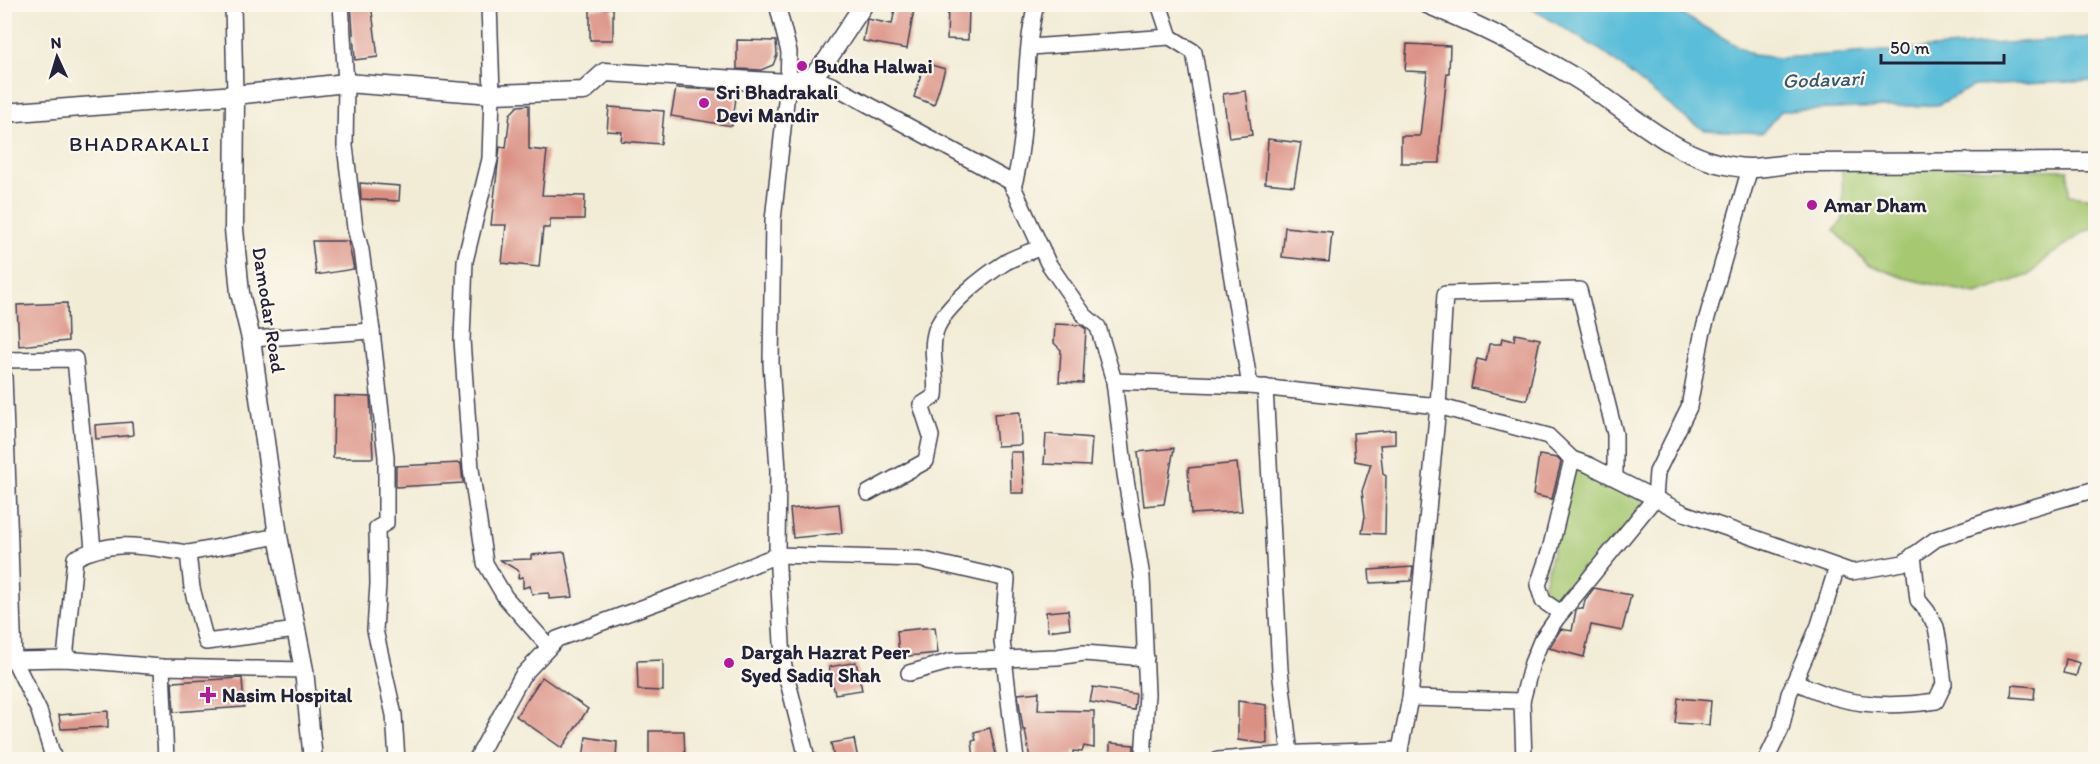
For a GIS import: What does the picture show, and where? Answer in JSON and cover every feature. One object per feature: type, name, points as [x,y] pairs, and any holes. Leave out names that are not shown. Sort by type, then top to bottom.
[{"type":"street","points":[[233,4],[235,95]]},
{"type":"street","points":[[341,4],[346,83],[345,146],[355,228],[361,250],[372,331],[387,473],[386,523],[377,528],[378,584],[375,630],[394,715],[397,759]]},
{"type":"street","points":[[489,4],[492,94],[490,159],[465,261],[462,340],[471,469],[485,563],[505,597],[549,647]]},
{"type":"street","points":[[777,4],[789,52],[788,83],[773,219],[771,363],[778,470],[777,555],[783,662],[807,758],[811,759]]},
{"type":"street","points":[[4,113],[235,95],[346,83],[492,94],[584,92],[605,72],[788,83],[812,77],[827,60],[864,4]]},
{"type":"street","points":[[1014,188],[1024,133],[1030,47],[1036,4]]},
{"type":"street","points":[[1159,4],[1170,37]]},
{"type":"street","points":[[1427,4],[1466,20],[1575,77],[1644,127],[1686,152],[1717,163],[1750,168],[1795,163],[2096,162]]},
{"type":"street","points":[[1030,47],[1170,37],[1194,52],[1258,386],[1280,670],[1290,754]]},
{"type":"street","points":[[812,77],[834,86],[1011,183],[1048,263],[1084,315],[1098,327],[1114,381],[1125,474],[1142,577],[1147,694],[1143,759]]},
{"type":"street","name":"Damodar Road","points":[[235,95],[234,229],[240,293],[251,339],[278,536],[304,670],[313,759]]},
{"type":"street","points":[[1524,759],[1522,701],[1541,641],[1561,613],[1655,498],[1657,472],[1689,407],[1702,335],[1750,168]]},
{"type":"street","points":[[868,493],[926,460],[930,436],[921,405],[935,396],[937,381],[933,350],[936,330],[951,308],[1007,262],[1041,247]]},
{"type":"street","points":[[1218,759],[1290,754],[1400,755],[1410,698],[1438,406],[1445,294],[1579,290],[1615,434],[1615,478]]},
{"type":"street","points":[[251,339],[372,331]]},
{"type":"street","points":[[4,360],[75,359],[93,549]]},
{"type":"street","points":[[4,376],[9,659],[39,711],[54,759]]},
{"type":"street","points":[[1114,381],[1258,386],[1438,406],[1548,436],[1572,459],[1684,513],[1852,572],[1902,563],[1936,539],[1996,518],[2096,489]]},
{"type":"street","points":[[1561,613],[1543,601],[1539,585],[1572,459]]},
{"type":"street","points":[[65,659],[75,558],[93,549],[121,544],[188,553],[278,536]]},
{"type":"street","points":[[188,553],[192,588],[206,642],[202,667]]},
{"type":"street","points":[[476,759],[522,675],[557,639],[699,587],[777,555],[920,559],[1007,579],[1002,641],[1016,759]]},
{"type":"street","points":[[1795,682],[1835,698],[1879,705],[1936,702],[1944,684],[1939,643],[1936,627],[1918,600],[1913,555]]},
{"type":"street","points":[[1766,759],[1781,729],[1790,694],[1819,625],[1837,567]]},
{"type":"street","points":[[206,642],[296,630]]},
{"type":"street","points":[[909,673],[952,661],[1057,657],[1084,653],[1146,658]]},
{"type":"street","points":[[9,659],[65,659],[162,667],[304,670]]},
{"type":"street","points":[[162,667],[166,759]]},
{"type":"street","points":[[1410,698],[1522,701]]},
{"type":"green space","points":[[1842,167],[2068,170],[2069,195],[2095,198],[2095,228],[2086,231],[2048,257],[2029,275],[1976,294],[1904,278],[1868,264],[1834,230],[1843,220]]},
{"type":"green space","points":[[1575,465],[1648,499],[1562,607],[1547,599],[1544,583]]},
{"type":"water","name":"Godavari","points":[[1526,5],[1666,5],[1753,55],[1780,58],[2095,37],[2095,81],[1974,86],[1938,105],[1781,111],[1762,133],[1705,130],[1689,121],[1602,51]]},
{"type":"building","points":[[351,4],[371,4],[378,57],[355,60]]},
{"type":"building","points":[[896,4],[915,4],[907,49],[863,41],[867,19],[892,24]]},
{"type":"building","points":[[948,7],[969,7],[968,40],[947,39]]},
{"type":"building","points":[[590,8],[613,8],[613,40],[590,40]]},
{"type":"building","points":[[737,40],[776,41],[777,55],[773,65],[761,70],[737,69]]},
{"type":"building","points":[[1407,44],[1450,46],[1440,163],[1401,163],[1401,136],[1420,136],[1427,72],[1405,71]]},
{"type":"building","points":[[925,63],[945,69],[934,105],[914,97]]},
{"type":"building","name":"Sri Bhadrakali Devi Mandir","points":[[676,88],[737,91],[732,126],[671,116]]},
{"type":"building","points":[[1246,91],[1252,135],[1229,138],[1223,94]]},
{"type":"building","points":[[529,105],[529,149],[547,151],[542,195],[585,196],[584,219],[550,219],[550,228],[543,228],[539,267],[502,263],[506,225],[491,225],[500,147],[506,148],[510,114],[518,106]]},
{"type":"building","points":[[609,107],[664,111],[661,144],[621,141],[622,132],[607,131]]},
{"type":"building","points":[[1268,139],[1301,143],[1294,186],[1265,183]]},
{"type":"building","points":[[360,183],[400,186],[399,201],[361,199]]},
{"type":"building","points":[[1285,227],[1332,232],[1329,262],[1282,257]]},
{"type":"building","points":[[312,241],[348,241],[354,269],[316,275]]},
{"type":"building","points":[[67,303],[68,341],[19,346],[17,305]]},
{"type":"building","points":[[1055,324],[1080,325],[1086,329],[1083,383],[1059,382],[1061,350],[1054,343]]},
{"type":"building","points":[[1515,334],[1540,339],[1527,400],[1471,388],[1477,359],[1486,361],[1489,344],[1501,344],[1502,338],[1514,341]]},
{"type":"building","points":[[334,396],[370,397],[373,458],[333,458]]},
{"type":"building","points":[[1020,412],[1021,445],[997,446],[994,414]]},
{"type":"building","points":[[132,422],[133,435],[96,439],[95,425]]},
{"type":"building","points":[[1395,430],[1395,444],[1380,445],[1383,474],[1386,476],[1385,534],[1362,533],[1365,516],[1362,491],[1371,464],[1355,461],[1353,433]]},
{"type":"building","points":[[1046,434],[1092,438],[1090,466],[1044,464]]},
{"type":"building","points":[[1174,448],[1164,504],[1144,506],[1138,452]]},
{"type":"building","points":[[1010,452],[1022,452],[1024,493],[1011,493]]},
{"type":"building","points":[[1539,455],[1557,458],[1561,462],[1552,499],[1533,495]]},
{"type":"building","points":[[461,463],[463,483],[396,487],[396,466]]},
{"type":"building","points":[[1237,463],[1242,511],[1191,514],[1188,468]]},
{"type":"building","points":[[839,504],[842,533],[793,538],[790,509]]},
{"type":"building","points":[[565,552],[573,597],[549,599],[549,593],[532,594],[530,586],[523,588],[523,577],[518,578],[519,571],[500,560],[531,559],[531,555]]},
{"type":"building","points":[[1413,567],[1411,581],[1370,583],[1369,570]]},
{"type":"building","points":[[1594,588],[1631,595],[1622,631],[1591,625],[1584,657],[1549,648],[1561,629],[1572,631],[1576,610],[1583,609],[1585,600]]},
{"type":"building","points":[[1068,610],[1070,628],[1048,631],[1046,612]]},
{"type":"building","points":[[935,627],[938,653],[899,657],[897,631]]},
{"type":"building","points":[[2066,659],[2080,663],[2076,676],[2063,673]]},
{"type":"building","points":[[663,660],[663,691],[638,690],[637,661]]},
{"type":"building","points":[[856,662],[862,690],[835,694],[829,667]]},
{"type":"building","points":[[542,677],[588,709],[562,748],[516,716]]},
{"type":"building","points":[[242,678],[244,707],[174,712],[172,682]]},
{"type":"building","points":[[2012,685],[2035,687],[2034,699],[2011,697]]},
{"type":"building","points":[[1093,687],[1136,694],[1134,710],[1090,702]]},
{"type":"building","points":[[1039,692],[1038,710],[1094,711],[1094,748],[1084,746],[1082,752],[1073,751],[1073,757],[1067,756],[1067,759],[1030,759],[1018,694]]},
{"type":"building","points":[[1678,698],[1711,701],[1709,725],[1675,723]]},
{"type":"building","points":[[1238,701],[1266,705],[1267,744],[1238,740]]},
{"type":"building","points":[[108,711],[108,727],[61,729],[59,715]]},
{"type":"building","points":[[990,728],[997,759],[974,759],[972,741],[976,740],[974,732]]},
{"type":"building","points":[[649,731],[684,731],[685,759],[649,759]]},
{"type":"building","points":[[586,737],[617,742],[616,759],[583,759]]},
{"type":"building","points":[[854,739],[858,759],[834,759],[831,743]]},
{"type":"building","points":[[1110,743],[1134,745],[1133,759],[1110,759]]},
{"type":"place","name":"Budha Halwai","points":[[802,66]]},
{"type":"place","name":"Sri Bhadrakali Devi Mandir","points":[[704,103]]},
{"type":"place","name":"Amar Dham","points":[[1812,205]]},
{"type":"place","name":"Dargah Hazrat Peer Syed Sadiq Shah","points":[[729,663]]},
{"type":"place","name":"Nasim Hospital","points":[[208,695]]},
{"type":"district","name":"BHADRAKALI","points":[[140,143]]}]
